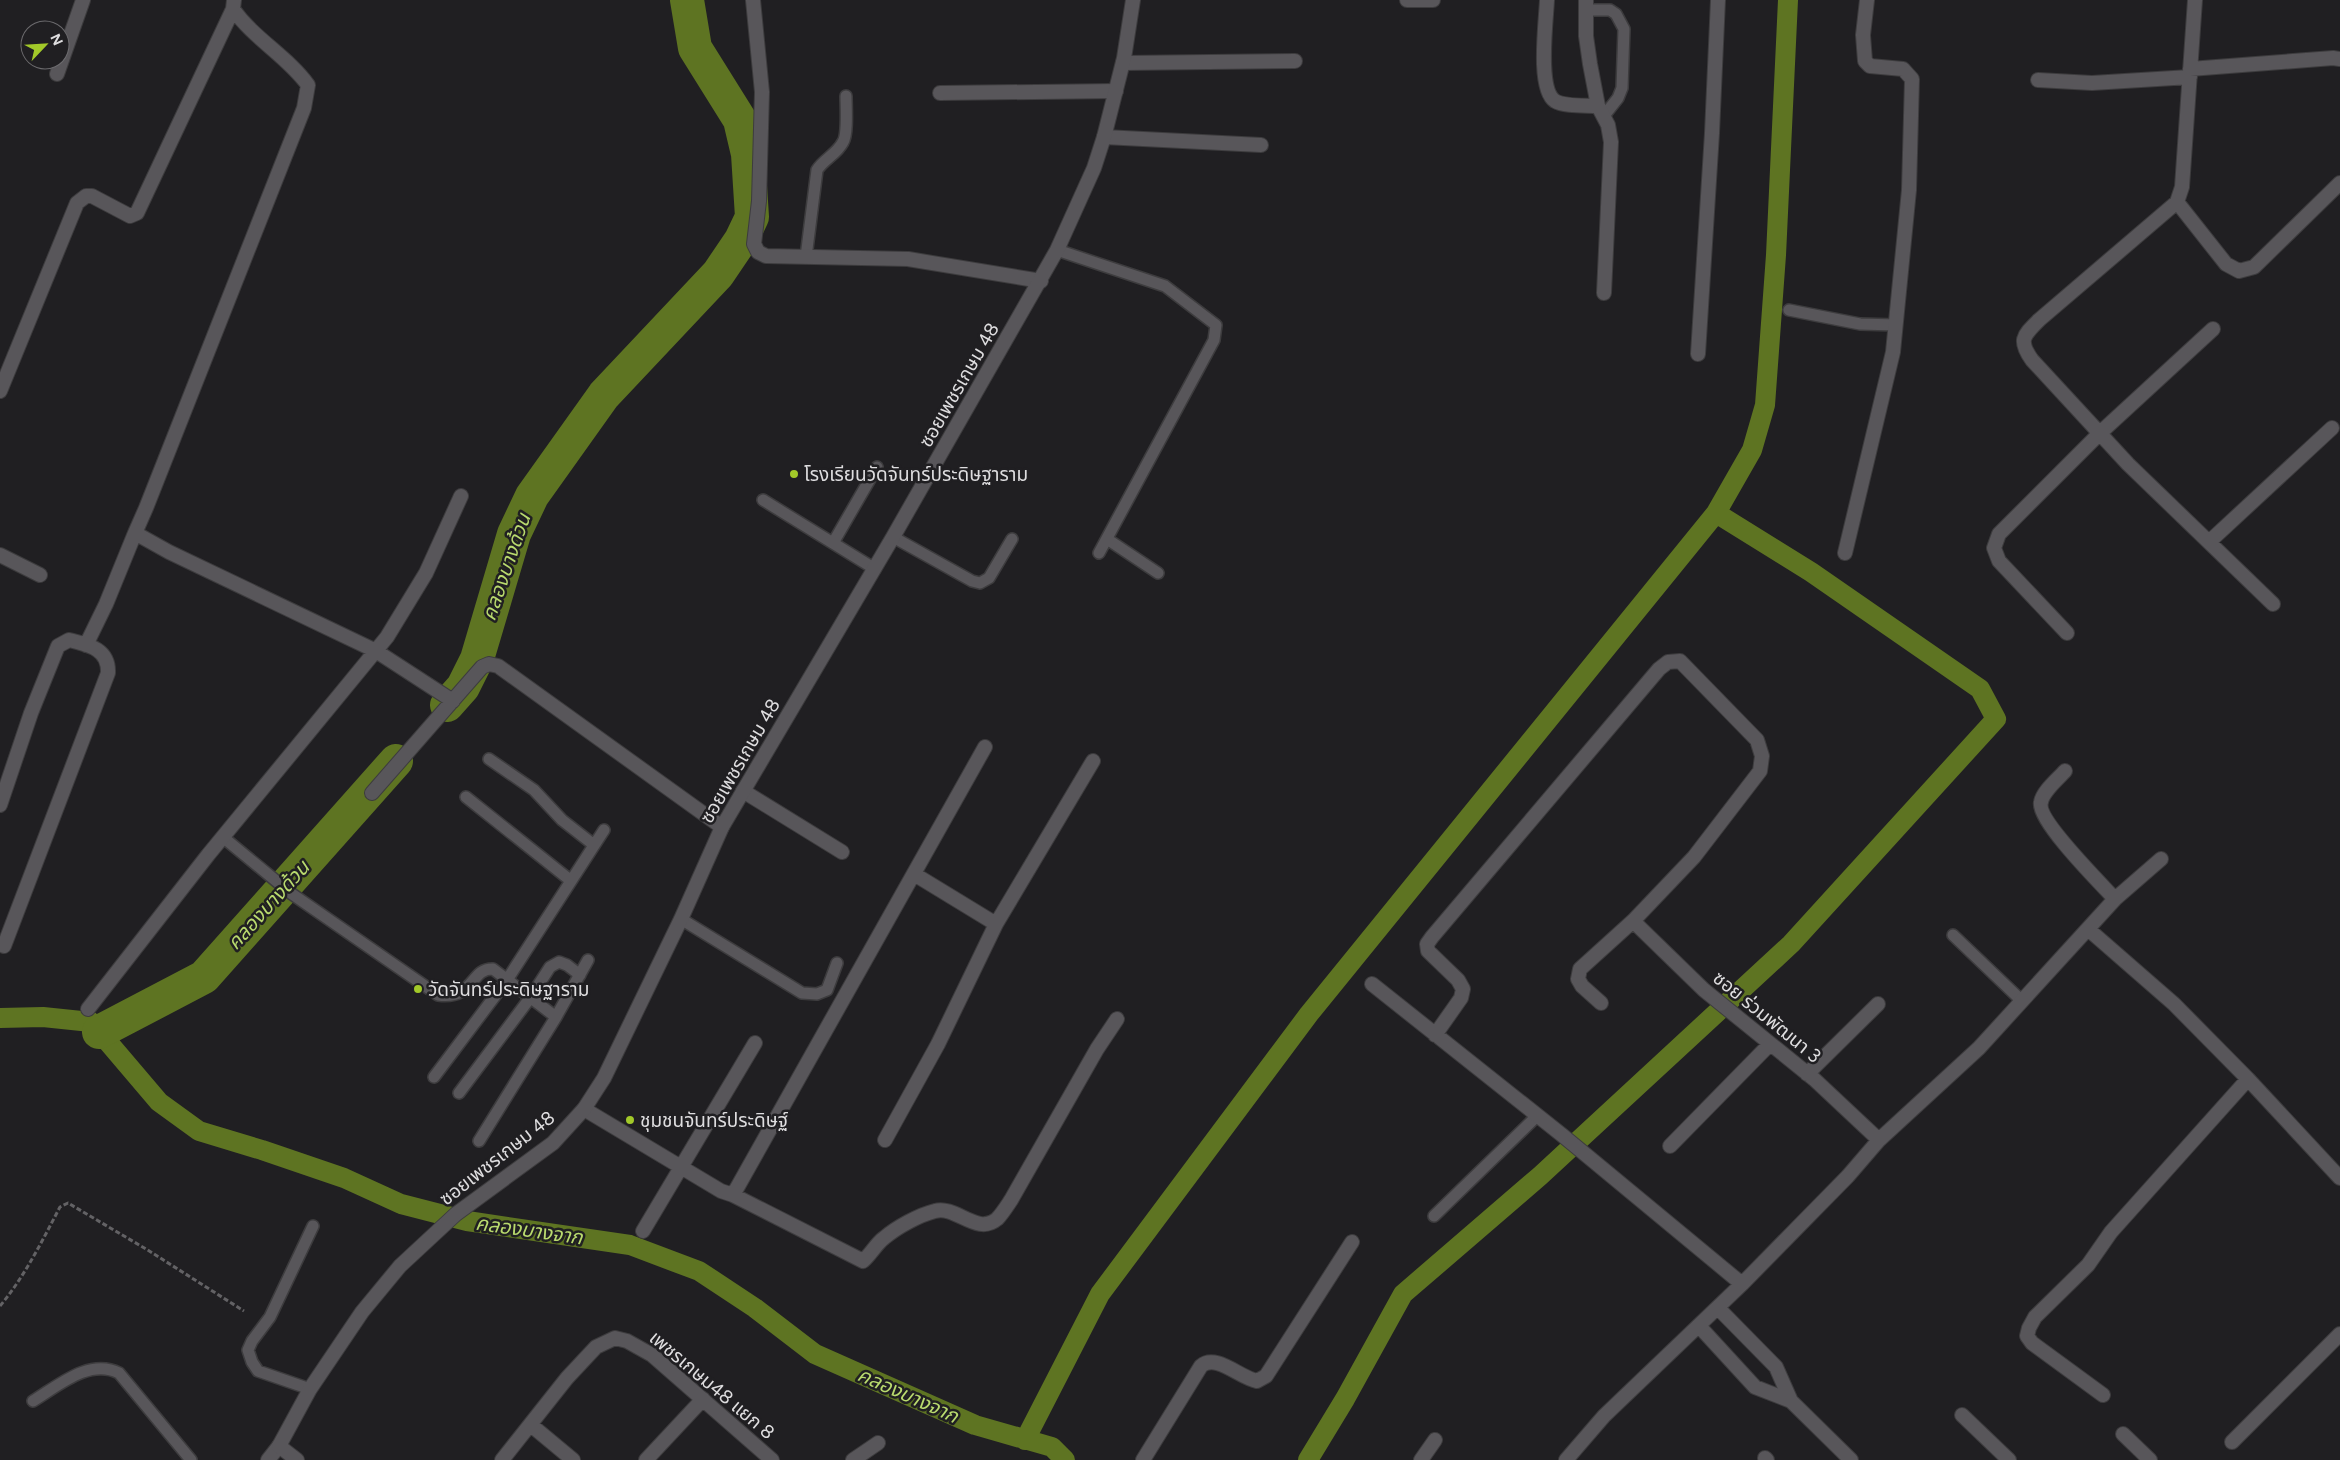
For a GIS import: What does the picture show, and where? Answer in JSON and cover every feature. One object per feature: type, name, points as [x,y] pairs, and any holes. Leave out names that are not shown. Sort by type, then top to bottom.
[{"type":"street","points":[[57,74],[83,0]]},
{"type":"street","points":[[753,0],[762,118],[754,244],[758,252],[766,256],[908,259],[1041,281]]},
{"type":"street","name":"ซอยเพชรเกษม 48","points":[[268,1460],[279,1446],[310,1389],[362,1312],[400,1266],[456,1214],[553,1143],[584,1109],[604,1078],[682,919],[722,827],[894,537],[1057,250],[1094,168],[1104,136],[1123,63],[1133,0]]},
{"type":"street","points":[[1411,0],[1433,0]]},
{"type":"street","points":[[1547,0],[1544,79],[1548,95],[1557,103],[1600,112]]},
{"type":"street","points":[[1698,354],[1712,133],[1718,0]]},
{"type":"street","points":[[1846,552],[1893,352],[1909,190],[1913,89],[1912,79],[1903,69],[1870,66],[1865,61],[1863,35],[1867,0]]},
{"type":"street","points":[[2195,0],[2182,187],[2177,202],[2039,320],[2026,333],[2023,340],[2025,350],[2032,360],[2128,464],[2272,604]]},
{"type":"street","points":[[0,391],[77,203],[86,196],[92,196],[130,216],[137,213],[234,4]]},
{"type":"street","points":[[86,645],[106,604],[146,508],[304,108],[308,85],[298,71],[244,25],[234,4]]},
{"type":"street","points":[[1586,5],[1586,36],[1600,112],[1608,125],[1611,142],[1604,293]]},
{"type":"street","points":[[2038,80],[2092,83],[2340,59]]},
{"type":"street","points":[[1123,63],[1296,61]]},
{"type":"street","points":[[940,93],[1116,91]]},
{"type":"street","points":[[1104,136],[1261,145]]},
{"type":"street","points":[[2177,202],[2226,264],[2239,271],[2254,267],[2340,182]]},
{"type":"street","points":[[2067,633],[1999,561],[1994,548],[1999,534],[2100,434],[2213,329]]},
{"type":"street","points":[[2208,542],[2332,428]]},
{"type":"street","points":[[88,1009],[208,855],[224,838],[400,619],[426,573],[461,496]]},
{"type":"street","points":[[134,533],[169,552],[376,651],[449,698]]},
{"type":"street","points":[[0,555],[40,575]]},
{"type":"street","points":[[0,806],[52,656],[62,642],[69,640],[86,645],[104,654],[108,663],[108,673],[4,946]]},
{"type":"street","points":[[1435,1035],[1461,998],[1463,989],[1458,980],[1428,951],[1427,944],[1660,669],[1668,662],[1680,661],[1757,740],[1762,756],[1760,770],[1694,856],[1633,921],[1580,969],[1578,979],[1582,986],[1602,1003]]},
{"type":"street","points":[[372,793],[449,698],[482,667],[489,664],[498,666],[722,827]]},
{"type":"street","points":[[733,1196],[985,748]]},
{"type":"street","points":[[885,1140],[938,1044],[996,924],[1093,761]]},
{"type":"street","points":[[2065,771],[2041,801],[2041,809],[2051,828],[2115,899]]},
{"type":"street","points":[[743,791],[842,852]]},
{"type":"street","points":[[1566,1460],[1604,1416],[1742,1284],[1848,1176],[1879,1140],[1979,1048],[2115,899],[2161,859]]},
{"type":"street","points":[[914,874],[996,924]]},
{"type":"street","name":"ซอย ร่วมพัฒนา 3","points":[[1633,921],[1716,1001],[1807,1074],[1879,1140]]},
{"type":"street","points":[[2088,929],[2174,1004],[2248,1078],[2340,1178]]},
{"type":"street","points":[[1372,984],[1562,1135],[1742,1284]]},
{"type":"street","points":[[1807,1074],[1878,1004]]},
{"type":"street","points":[[584,1109],[721,1191],[863,1260],[883,1238],[931,1212],[949,1210],[967,1220],[987,1224],[997,1219],[1011,1200],[1097,1049],[1117,1019]]},
{"type":"street","points":[[643,1231],[755,1043]]},
{"type":"street","points":[[1670,1146],[1770,1044]]},
{"type":"street","points":[[2103,1395],[2032,1344],[2027,1336],[2029,1328],[2035,1317],[2088,1265],[2111,1232],[2248,1078]]},
{"type":"street","points":[[1143,1460],[1200,1366],[1206,1361],[1214,1361],[1248,1379],[1257,1381],[1266,1376],[1352,1242]]},
{"type":"street","points":[[1718,1308],[1776,1367],[1792,1400],[1851,1460]]},
{"type":"street","points":[[1699,1326],[1755,1387],[1792,1400]]},
{"type":"street","points":[[2232,1442],[2340,1334]]},
{"type":"street","name":"เพชรเกษม48 แยก 8","points":[[502,1460],[567,1378],[596,1347],[615,1338],[627,1341],[652,1355],[772,1460]]},
{"type":"street","points":[[646,1460],[703,1400]]},
{"type":"street","points":[[1962,1415],[2009,1460]]},
{"type":"street","points":[[531,1425],[573,1460]]},
{"type":"street","points":[[2123,1434],[2150,1460]]},
{"type":"street","points":[[1421,1460],[1435,1440]]},
{"type":"street","points":[[853,1460],[878,1444]]},
{"type":"street","points":[[279,1446],[297,1460]]},
{"type":"lane","points":[[1586,5],[1610,10],[1616,14],[1624,29],[1622,88],[1618,98],[1600,112]]},
{"type":"lane","points":[[806,257],[816,170],[822,161],[834,153],[844,141],[846,96]]},
{"type":"lane","points":[[1057,250],[1165,286],[1216,325],[1214,340],[1099,552]]},
{"type":"lane","points":[[1789,310],[1860,324],[1896,325]]},
{"type":"lane","points":[[833,543],[877,467]]},
{"type":"lane","points":[[763,500],[875,569]]},
{"type":"lane","points":[[894,537],[972,581],[980,583],[989,578],[1012,540]]},
{"type":"lane","points":[[1107,539],[1158,573]]},
{"type":"lane","points":[[489,758],[534,790],[562,820],[594,845]]},
{"type":"lane","points":[[466,797],[570,880]]},
{"type":"lane","points":[[434,1077],[507,980],[604,830]]},
{"type":"lane","points":[[224,838],[292,894],[438,996],[451,997],[465,990],[485,969],[492,969],[556,1016]]},
{"type":"lane","points":[[682,919],[802,993],[817,994],[827,990],[837,963]]},
{"type":"lane","points":[[1953,935],[2022,1002]]},
{"type":"lane","points":[[479,1141],[588,960]]},
{"type":"lane","points":[[459,1093],[530,998],[550,967],[559,962],[567,965],[580,975]]},
{"type":"lane","points":[[1434,1216],[1537,1116]]},
{"type":"lane","points":[[310,1389],[258,1371],[252,1362],[248,1350],[252,1341],[270,1316],[313,1226]]},
{"type":"lane","points":[[33,1401],[83,1372],[99,1367],[109,1368],[119,1373],[192,1460]]},
{"type":"path","points":[[0,1306],[33,1256],[60,1207],[68,1203],[146,1249],[244,1311]]},
{"type":"waterway","name":"คลองบางด้วน","points":[[447,705],[463,687],[477,659],[514,534],[532,496],[604,395],[718,274],[741,240],[752,217],[748,154],[740,120],[695,48],[687,0]]},
{"type":"waterway","points":[[1025,1440],[1100,1294],[1309,1014],[1716,513],[1752,450],[1765,405],[1776,255],[1788,0]]},
{"type":"waterway","points":[[1308,1460],[1345,1399],[1403,1294],[1540,1176],[1791,944],[1996,719],[1980,689],[1811,572],[1716,513]]},
{"type":"waterway","name":"คลองบางด้วน","points":[[99,1032],[204,977],[396,761]]},
{"type":"waterway","name":"คลองบางจาก","points":[[0,1018],[43,1017],[91,1022],[159,1102],[199,1131],[344,1178],[401,1204],[467,1221],[630,1245],[699,1271],[755,1308],[815,1354],[975,1425],[1052,1447],[1065,1460]]},
{"type":"place","name":"โรงเรียนวัดจันทร์ประดิษฐาราม","points":[[794,474]]},
{"type":"place","name":"วัดจันทร์ประดิษฐาราม","points":[[418,989]]},
{"type":"place","name":"ชุมชนจันทร์ประดิษฐ์","points":[[630,1120]]}]
